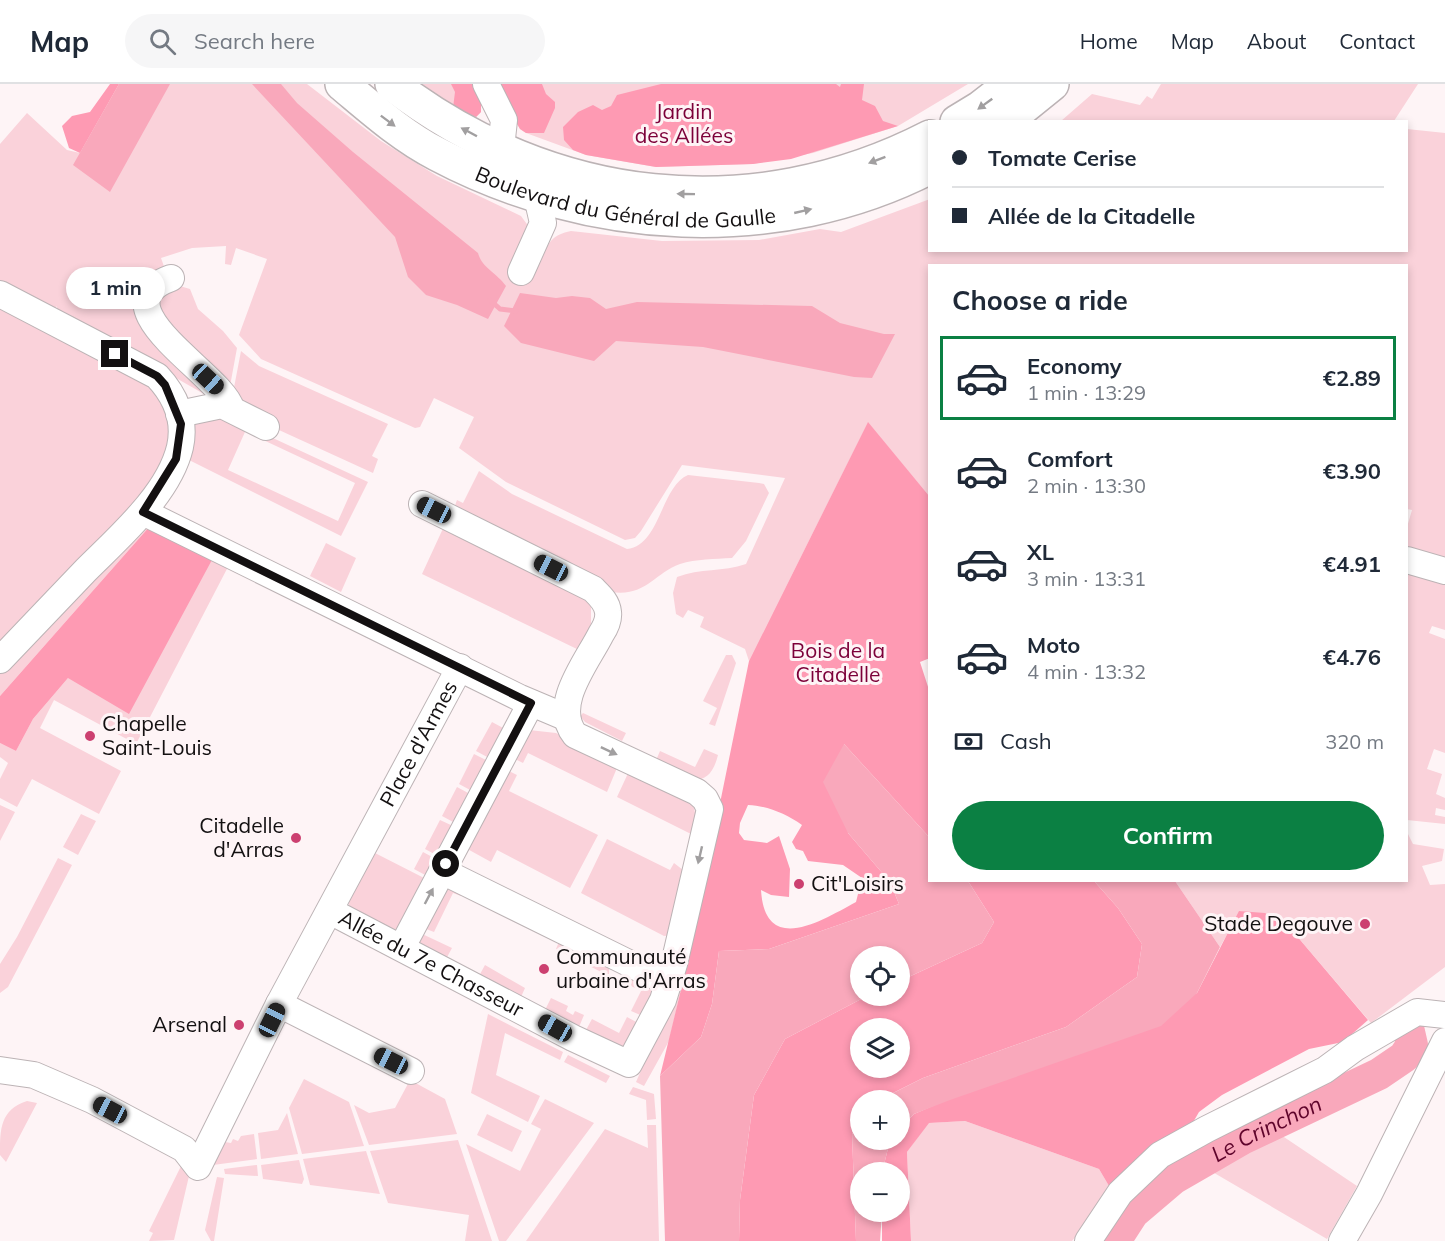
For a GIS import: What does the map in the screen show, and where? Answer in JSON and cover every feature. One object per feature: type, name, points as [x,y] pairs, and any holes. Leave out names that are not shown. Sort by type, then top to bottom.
[{"type":"main road","name":"Boulevard du Général de Gaulle","points":[[342,84],[392,124],[438,155],[492,181],[589,181],[660,193],[746,191],[792,186],[825,178],[874,162],[928,138]]},
{"type":"main road","name":"Boulevard du Général de Gaulle","points":[[392,84],[441,117],[501,148],[536,180],[605,212],[660,220],[753,219],[840,203],[884,189],[928,168]]},
{"type":"main road","points":[[960,120],[1011,84]]},
{"type":"main road","points":[[1007,120],[1052,84]]},
{"type":"street","points":[[486,84],[504,120],[501,148]]},
{"type":"street","points":[[521,272],[543,223],[536,180]]},
{"type":"street","points":[[171,278],[151,289],[147,298],[149,317],[219,390],[231,408]]},
{"type":"street","points":[[0,294],[157,376],[170,390],[179,414],[181,436],[176,459],[143,512],[0,660]]},
{"type":"street","points":[[179,414],[214,405],[231,408],[266,427]]},
{"type":"street","points":[[422,504],[593,589],[604,600],[609,614],[606,625],[572,690],[565,717]]},
{"type":"street","name":"Place d'Armes","points":[[0,1070],[34,1075],[92,1100],[184,1149],[198,1167],[279,1004],[338,915],[460,667],[143,512]]},
{"type":"street","points":[[1408,560],[1445,571]]},
{"type":"street","points":[[442,871],[669,983],[710,809],[705,799],[696,792],[574,735],[565,717],[531,703],[460,667]]},
{"type":"street","points":[[402,947],[531,703]]},
{"type":"street","name":"Allée du 7e Chasseur","points":[[338,915],[573,1038],[629,1064],[669,983]]},
{"type":"street","points":[[279,1004],[411,1071]]},
{"type":"street","points":[[1088,1241],[1120,1192],[1160,1155],[1207,1128],[1325,1070],[1362,1043],[1417,1012],[1445,1015]]},
{"type":"street","points":[[1342,1241],[1369,1194],[1445,1041]]},
{"type":"green space","points":[[110,84],[119,84],[80,153],[69,148],[62,126],[72,116],[90,112]]},
{"type":"green space","points":[[119,84],[307,84],[381,141],[437,176],[521,216],[529,227],[521,265],[541,261],[551,241],[571,231],[662,241],[759,240],[820,229],[841,232],[928,200],[928,252],[1408,252],[1408,129],[1445,133],[1445,562],[1408,551],[1408,524],[1412,510],[1408,509],[1408,264],[928,264],[928,495],[868,423],[749,661],[745,649],[700,627],[704,617],[688,610],[683,618],[676,614],[673,593],[677,577],[746,564],[785,478],[682,465],[641,531],[635,538],[625,540],[506,482],[459,448],[474,417],[434,398],[420,427],[415,428],[261,359],[239,335],[267,259],[236,248],[231,265],[225,264],[226,246],[192,248],[161,258],[166,272],[146,288],[211,398],[57,310],[57,306],[49,318],[151,381],[167,408],[172,442],[154,482],[0,650],[0,144],[27,113],[67,150],[80,153]]},
{"type":"green space","points":[[417,84],[475,84],[481,112],[476,117],[453,108]]},
{"type":"green space","points":[[451,84],[475,84],[481,95],[481,112],[476,117],[453,108],[455,92]]},
{"type":"green space","name":"Jardin des Allées","points":[[494,84],[968,84],[898,126],[813,153],[753,164],[656,167],[586,155],[526,133],[520,129]]},
{"type":"green space","points":[[494,84],[542,84],[546,94],[555,102],[555,108],[544,133],[526,133],[520,129]]},
{"type":"green space","name":"Jardin des Allées","points":[[661,84],[836,84],[840,87],[841,84],[864,84],[862,100],[875,106],[883,121],[898,126],[791,159],[753,164],[656,167],[586,155],[573,150],[564,140],[563,127],[578,112],[593,105],[602,110],[611,106],[617,95]]},
{"type":"green space","points":[[1161,84],[1418,84],[1395,120],[1062,120],[1092,94],[1140,105],[1147,96],[1152,99]]},
{"type":"green space","points":[[173,284],[190,289],[198,309],[223,331],[237,348],[228,397],[171,336],[153,299]]},
{"type":"green space","points":[[241,351],[259,366],[388,424],[372,456],[378,459],[373,473],[268,425],[232,398]]},
{"type":"green space","points":[[208,411],[249,423],[228,470],[338,521],[355,483],[259,438],[262,433],[368,482],[341,536],[185,458],[192,425]]},
{"type":"green space","name":"Bois de la Citadelle","points":[[868,422],[928,495],[928,659],[920,662],[928,687],[928,836],[844,744],[848,833],[890,882],[899,904],[769,949],[719,951],[712,1004],[701,1037],[660,1076],[687,965],[749,661]],"holes":[[[748,805],[777,811],[802,825],[792,842],[796,849],[803,851],[808,861],[843,865],[862,878],[856,902],[812,924],[797,928],[784,928],[773,922],[765,910],[761,890],[771,895],[789,897],[790,869],[779,836],[767,843],[744,840],[739,833],[740,823]]]},
{"type":"green space","points":[[479,471],[512,494],[627,549],[647,538],[672,491],[679,481],[688,475],[764,484],[769,493],[746,541],[732,558],[680,564],[641,588],[623,593],[611,592],[453,511],[457,500],[463,503]]},
{"type":"green space","points":[[145,519],[229,565],[136,744],[54,700],[40,728],[121,771],[99,814],[32,779],[17,807],[0,798],[0,779],[8,763],[0,757],[0,743],[16,751],[33,719],[68,678],[150,526],[0,696],[0,671],[113,551],[120,556],[137,538]]},
{"type":"green space","points":[[446,522],[591,600],[591,624],[579,650],[422,574]]},
{"type":"green space","points":[[150,526],[213,558],[129,714],[68,678],[33,719],[16,751],[0,743],[0,696]]},
{"type":"green space","points":[[326,543],[356,558],[341,592],[310,576]]},
{"type":"green space","points":[[1408,570],[1445,581],[1445,630],[1432,626],[1429,633],[1445,639],[1445,753],[1434,749],[1427,769],[1442,774],[1436,794],[1445,798],[1445,810],[1436,808],[1435,815],[1445,817],[1445,824],[1408,820]]},
{"type":"green space","points":[[726,655],[732,655],[736,663],[715,726],[709,724],[717,708],[703,701]]},
{"type":"green space","points":[[583,713],[626,733],[622,741],[585,722],[580,716]]},
{"type":"green space","points":[[492,722],[505,729],[489,758],[476,751]]},
{"type":"green space","points":[[529,730],[556,733],[619,763],[607,792],[528,753],[523,763],[509,756]]},
{"type":"green space","points":[[704,749],[718,755],[708,775],[700,779],[692,780],[654,765],[660,751],[695,767]]},
{"type":"green space","points":[[474,754],[488,761],[472,791],[459,784]]},
{"type":"green space","points":[[503,768],[517,775],[509,791],[598,835],[570,888],[497,850],[491,862],[462,846]]},
{"type":"green space","points":[[630,769],[693,803],[696,818],[693,835],[617,797]]},
{"type":"green space","points":[[457,787],[470,794],[455,823],[442,816]]},
{"type":"green space","points":[[0,805],[15,812],[0,841]]},
{"type":"green space","points":[[81,814],[96,821],[78,855],[63,847]]},
{"type":"green space","points":[[440,820],[453,826],[438,856],[425,849]]},
{"type":"green space","name":"Stade Degouve","points":[[1408,834],[1413,844],[1444,849],[1442,861],[1422,866],[1430,885],[1445,884],[1445,967],[1371,1023],[1290,928],[1240,911],[1220,947],[1176,882],[1408,882]]},
{"type":"green space","points":[[607,839],[670,870],[674,863],[683,870],[673,935],[664,936],[581,893]]},
{"type":"green space","points":[[423,852],[436,859],[427,876],[414,869]]},
{"type":"green space","points":[[375,853],[426,879],[399,928],[393,930],[350,910],[348,900]]},
{"type":"green space","points":[[58,858],[72,865],[8,987],[0,993],[0,964],[17,937]]},
{"type":"green space","points":[[969,882],[1095,882],[1118,908],[1142,944],[1137,977],[1066,1027],[923,1078],[899,1090],[850,1090],[850,1150],[853,1150],[853,1162],[850,1162],[850,1222],[855,1222],[856,1241],[739,1241],[740,1200],[754,1095],[785,1039],[850,1005],[910,1006],[910,976],[982,943],[994,922]]},
{"type":"green space","points":[[442,883],[465,887],[461,896],[453,893],[434,932],[421,927]]},
{"type":"green space","points":[[1239,911],[1265,913],[1290,928],[1368,1020],[1343,1042],[1309,1049],[1222,1095],[1199,1112],[1181,1143],[1189,1158],[1138,1191],[1107,1241],[1088,1241],[1120,1193],[1109,1186],[1099,1169],[965,1121],[929,1123],[910,1148],[910,1118],[914,1114],[1197,993]]},
{"type":"green space","points":[[418,932],[452,948],[446,959],[421,947]]},
{"type":"green space","points":[[563,932],[609,957],[609,976],[556,949]]},
{"type":"green space","points":[[621,963],[649,977],[655,992],[645,1017],[631,1011],[641,991],[621,981]]},
{"type":"green space","points":[[485,965],[525,988],[521,997],[479,976]]},
{"type":"green space","points":[[687,965],[669,1041],[644,1086],[636,1082]]},
{"type":"green space","points":[[551,998],[568,1006],[566,1011],[573,1015],[575,1011],[584,1015],[579,1027],[545,1010]]},
{"type":"green space","points":[[488,1014],[563,1052],[560,1060],[505,1033],[496,1075],[540,1096],[528,1122],[471,1093]]},
{"type":"green space","points":[[627,1017],[640,1024],[624,1048],[586,1030],[592,1019],[619,1033]]},
{"type":"green space","points":[[1413,1017],[1420,1040],[1417,1065],[1275,1131],[1357,1186],[1327,1239],[1204,1167],[1145,1209],[1119,1241],[1107,1241],[1138,1191],[1218,1140],[1353,1077],[1396,1052],[1402,1040],[1396,1026]]},
{"type":"green space","points":[[568,1055],[610,1076],[606,1083],[564,1062]]},
{"type":"green space","points":[[304,1079],[349,1102],[364,1146],[302,1154],[289,1108]]},
{"type":"green space","points":[[410,1080],[445,1099],[457,1134],[369,1145],[354,1105],[369,1113],[395,1108]]},
{"type":"green space","points":[[633,1087],[654,1094],[656,1119],[647,1120],[646,1100],[629,1094]]},
{"type":"green space","points":[[545,1099],[594,1123],[506,1241],[499,1241],[466,1144],[520,1171],[541,1129],[531,1124]]},
{"type":"green space","points":[[27,1101],[37,1103],[6,1162],[0,1155],[3,1122],[11,1110]]},
{"type":"green space","points":[[287,1113],[298,1154],[261,1159],[258,1133],[278,1130]]},
{"type":"green space","points":[[487,1114],[522,1131],[512,1152],[477,1135]]},
{"type":"green space","points":[[965,1121],[1099,1169],[1109,1186],[1097,1211],[1072,1241],[911,1241],[910,1162],[907,1162],[907,1152],[928,1123]]},
{"type":"green space","points":[[647,1125],[656,1125],[659,1241],[526,1241],[605,1129],[648,1148]]},
{"type":"green space","points":[[254,1134],[257,1159],[213,1165],[219,1141],[231,1143],[233,1139],[238,1141],[241,1136]]},
{"type":"green space","points":[[458,1140],[492,1241],[465,1241],[469,1215],[388,1203],[370,1151]]},
{"type":"green space","points":[[888,1150],[909,1150],[907,1162],[885,1162]]},
{"type":"green space","points":[[366,1151],[380,1194],[310,1185],[303,1159]]},
{"type":"green space","points":[[299,1160],[304,1179],[302,1184],[263,1179],[261,1165]]},
{"type":"green space","points":[[183,1162],[189,1176],[174,1240],[149,1241],[153,1233],[149,1231]]},
{"type":"green space","points":[[257,1165],[258,1176],[225,1174],[224,1169]]},
{"type":"green space","points":[[217,1177],[224,1178],[214,1241],[211,1241],[205,1230]]},
{"type":"green space","points":[[910,1219],[911,1241],[882,1241],[882,1222],[910,1222]]},
{"type":"shaded area","points":[[119,84],[170,84],[110,192],[73,165]]},
{"type":"shaded area","points":[[252,84],[281,84],[297,103],[353,152],[478,253],[486,267],[506,286],[488,319],[457,305],[426,295],[408,277],[395,237]]},
{"type":"shaded area","points":[[520,293],[556,298],[572,296],[590,298],[606,309],[637,302],[812,306],[840,323],[884,334],[895,334],[872,378],[854,377],[703,347],[616,341],[594,361],[521,343],[504,326]]},
{"type":"shaded area","points":[[844,744],[928,836],[928,882],[969,882],[994,922],[982,943],[910,976],[910,946],[850,946],[850,1005],[785,1039],[754,1095],[740,1200],[739,1241],[665,1241],[660,1076],[701,1037],[712,1004],[719,951],[769,949],[899,904],[890,882],[848,833],[823,782]]},
{"type":"shaded area","points":[[1095,882],[1176,882],[1220,947],[1197,993],[1161,1026],[950,1100],[914,1114],[910,1118],[910,1090],[899,1090],[923,1078],[1066,1027],[1137,977],[1142,944],[1118,908]]},
{"type":"shaded area","points":[[853,1150],[888,1150],[885,1162],[853,1162]]},
{"type":"shaded area","points":[[855,1222],[881,1222],[880,1241],[856,1241]]},
{"type":"waterway","points":[[490,300],[500,309],[516,311]]},
{"type":"waterway","name":"Le Crinchon","points":[[1115,1241],[1133,1213],[1173,1179],[1244,1138],[1379,1074],[1404,1057],[1412,1045],[1407,1023]]},
{"type":"place","name":"Chapelle Saint-Louis","points":[[90,736]]},
{"type":"place","name":"Citadelle d'Arras","points":[[296,838]]},
{"type":"place","name":"Cit'Loisirs","points":[[799,884]]},
{"type":"place","name":"Stade Degouve","points":[[1365,924]]},
{"type":"place","name":"Communauté urbaine d'Arras","points":[[544,969]]},
{"type":"place","name":"Arsenal","points":[[239,1025]]},
{"type":"route","points":[[115,354],[157,376],[170,390],[181,424],[180,448],[176,459],[143,512],[531,703],[446,864]]}]
